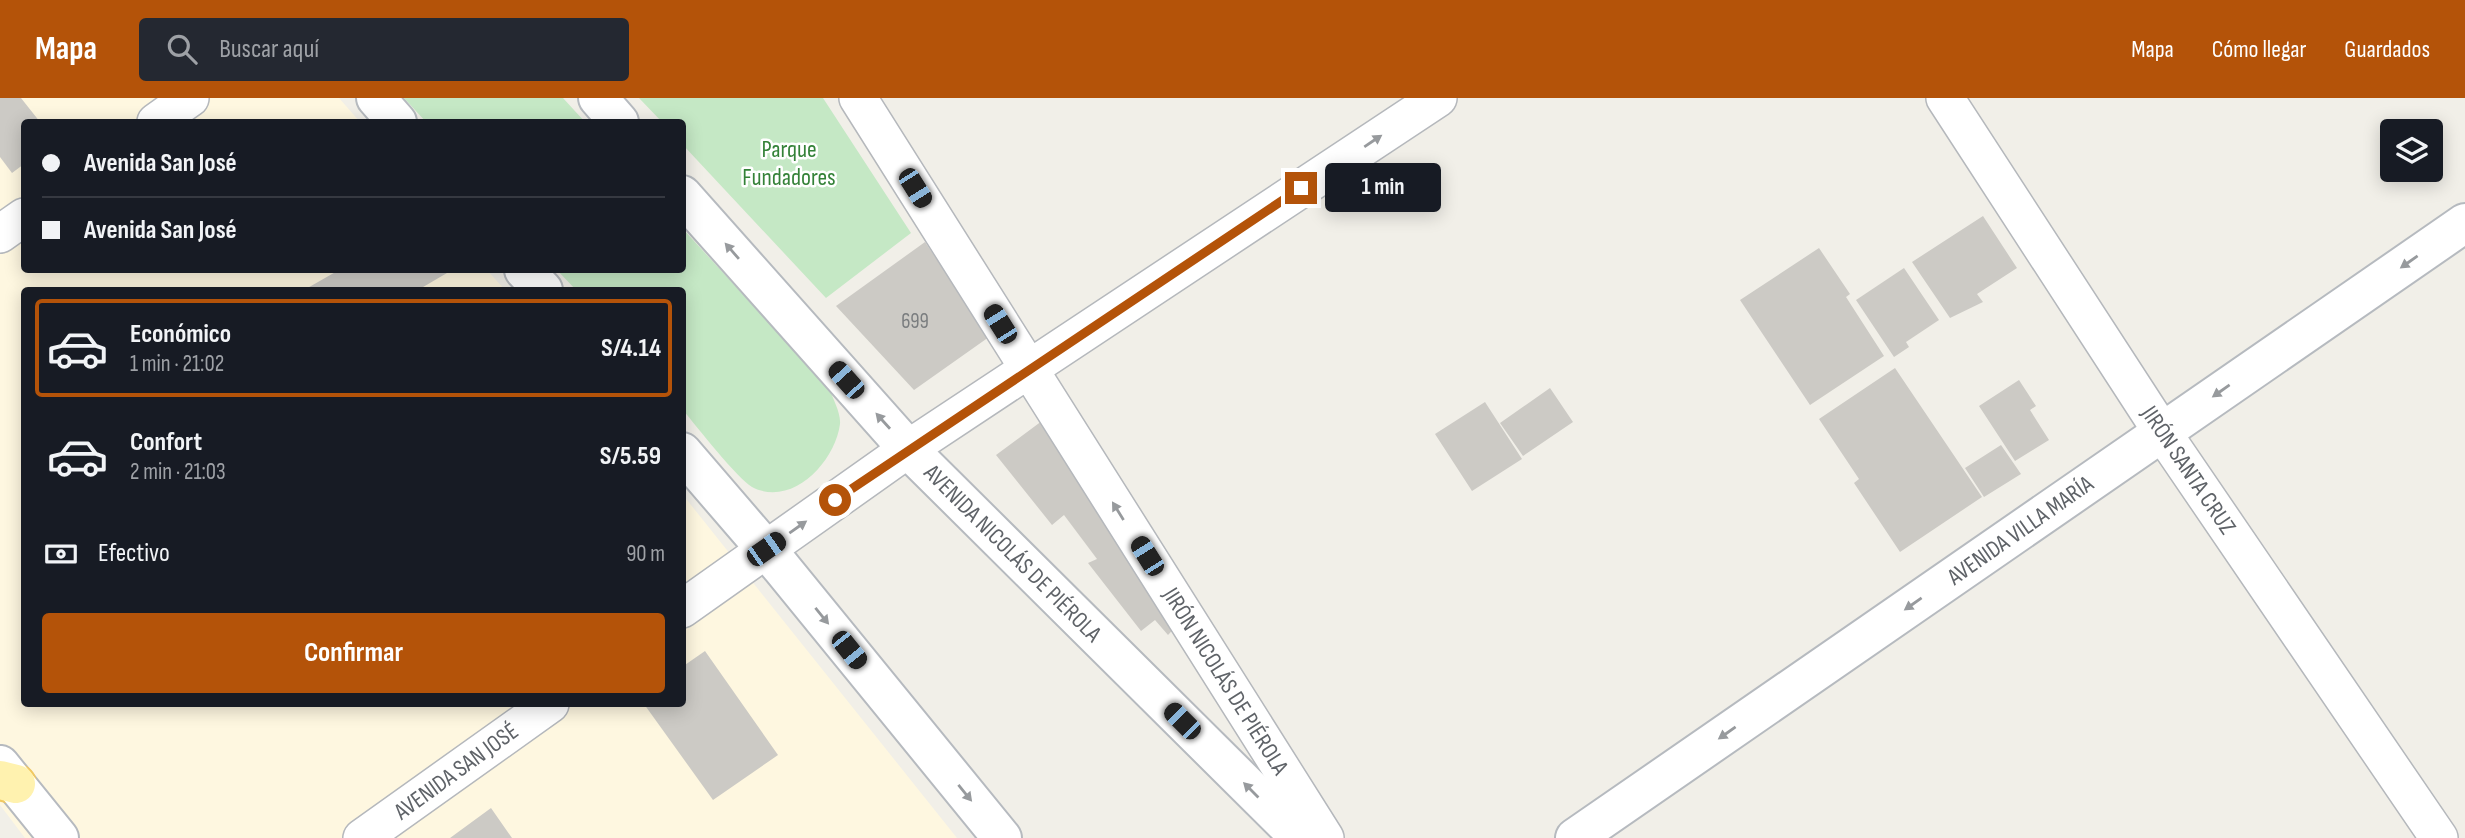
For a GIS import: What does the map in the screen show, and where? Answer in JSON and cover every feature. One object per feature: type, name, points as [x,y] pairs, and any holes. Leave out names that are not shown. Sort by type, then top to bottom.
[{"type":"main road","points":[[376,98],[394,119]]},
{"type":"main road","points":[[597,98],[616,119]]},
{"type":"main road","name":"AVENIDA NICOLÁS DE PIÉROLA","points":[[686,199],[908,449],[1300,838]]},
{"type":"main road","name":"AVENIDA VILLA MARÍA","points":[[1576,838],[2465,223]]},
{"type":"main road","points":[[527,273],[539,287]]},
{"type":"main road","points":[[686,457],[766,549],[1002,838]]},
{"type":"main road","points":[[5,776],[59,838]]},
{"type":"street","points":[[160,119],[190,98]]},
{"type":"street","name":"JIRÓN NICOLÁS DE PIÉROLA","points":[[858,98],[1325,838]]},
{"type":"street","points":[[686,606],[908,449],[1438,98]]},
{"type":"street","name":"JIRÓN SANTA CRUZ","points":[[1945,98],[2162,432],[2438,838]]},
{"type":"street","points":[[0,234],[21,219]]},
{"type":"street","name":"AVENIDA SAN JOSÉ","points":[[362,838],[546,707]]},
{"type":"shaded area","points":[[0,98],[339,98],[357,119],[21,119],[21,273],[490,273],[502,287],[21,287],[21,707],[686,707],[686,499],[957,838],[25,838],[0,805]]},
{"type":"green space","points":[[404,98],[563,98],[582,119],[423,119]]},
{"type":"green space","name":"Parque Fundadores","points":[[639,98],[823,98],[911,233],[826,298],[686,148],[686,119],[659,119]]},
{"type":"green space","points":[[686,232],[829,388],[840,420],[830,453],[809,478],[796,486],[767,492],[752,487],[727,463],[686,414],[686,287],[573,287],[560,273],[686,273]]},
{"type":"building","points":[[0,98],[21,98],[38,119],[21,119],[21,166],[12,173],[0,157]]},
{"type":"building","points":[[1983,216],[2017,268],[1977,294],[1983,302],[1950,318],[1912,262]]},
{"type":"building","points":[[925,242],[989,337],[914,390],[836,306]]},
{"type":"building","points":[[1819,248],[1850,294],[1846,297],[1884,356],[1810,405],[1740,300]]},
{"type":"building","points":[[1904,268],[1939,320],[1906,342],[1909,347],[1894,357],[1856,300]]},
{"type":"building","points":[[334,273],[447,273],[423,287],[309,287]]},
{"type":"building","points":[[1895,368],[1982,497],[1900,552],[1854,483],[1859,479],[1819,419]]},
{"type":"building","points":[[2019,380],[2036,406],[2030,410],[2049,440],[2015,461],[1979,406]]},
{"type":"building","points":[[1550,388],[1573,422],[1523,456],[1500,423]]},
{"type":"building","points":[[1485,402],[1522,459],[1472,491],[1435,434]]},
{"type":"building","points":[[1054,412],[1183,619],[1168,635],[1155,620],[1141,631],[1088,563],[1097,559],[1064,515],[1052,525],[996,455]]},
{"type":"building","points":[[2001,445],[2021,474],[1984,497],[1965,468]]},
{"type":"building","points":[[705,651],[778,755],[713,800],[646,707],[686,707],[686,664]]},
{"type":"building","points":[[491,808],[512,838],[450,838]]},
{"type":"route","points":[[835,500],[1301,188]]}]
